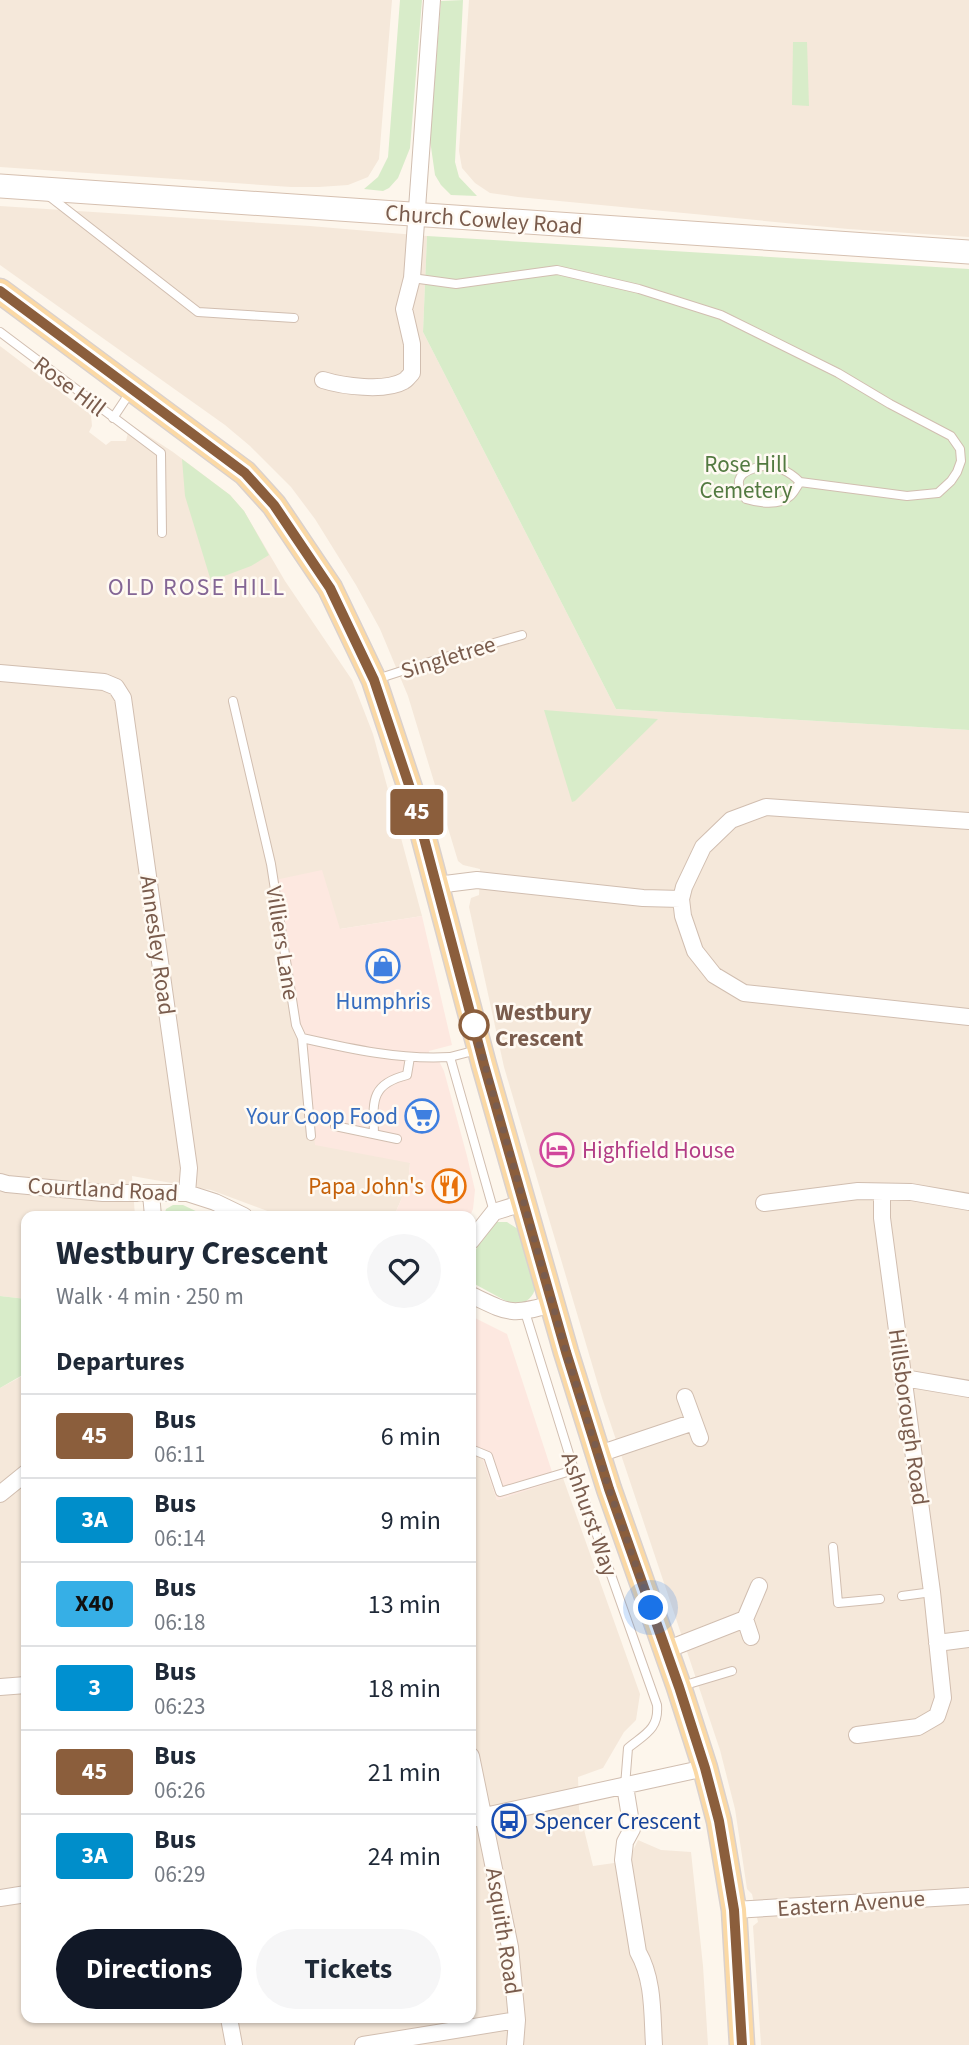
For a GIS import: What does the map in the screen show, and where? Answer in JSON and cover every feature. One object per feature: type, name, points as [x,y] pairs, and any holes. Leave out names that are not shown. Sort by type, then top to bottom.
[{"type":"main road","name":"Church Cowley Road","points":[[0,186],[969,252]]},
{"type":"main road","name":"Rose Hill","points":[[0,291],[245,473],[274,505],[330,588],[374,680],[413,797],[480,1050],[552,1304],[609,1489],[705,1768],[719,1821],[734,1910],[742,2045]]},
{"type":"street","points":[[323,380],[338,385],[386,387],[404,381],[412,373],[412,344],[404,309],[412,278],[432,0]]},
{"type":"street","name":"Annesley Road","points":[[0,673],[104,682],[116,687],[123,698],[189,1168],[187,1193]]},
{"type":"street","points":[[969,821],[766,807],[731,820],[703,848],[681,899],[683,916],[695,951],[714,975],[744,993],[969,1017]]},
{"type":"street","points":[[436,885],[477,880],[630,897],[681,899]]},
{"type":"street","name":"Courtland Road","points":[[0,1182],[7,1185],[103,1193],[187,1193],[234,1211]]},
{"type":"street","points":[[764,1203],[858,1191],[911,1192],[969,1202]]},
{"type":"street","name":"Hillsborough Road","points":[[857,1735],[918,1727],[937,1716],[943,1698],[932,1592],[882,1218],[882,1192]]},
{"type":"street","points":[[151,1194],[153,1211]]},
{"type":"street","points":[[476,1235],[495,1212],[523,1203]]},
{"type":"street","points":[[476,1298],[512,1313],[552,1304]]},
{"type":"street","points":[[904,1378],[969,1389]]},
{"type":"street","points":[[685,1396],[700,1438]]},
{"type":"street","points":[[599,1454],[694,1422]]},
{"type":"street","points":[[0,1494],[21,1477]]},
{"type":"street","points":[[751,1637],[745,1619],[759,1586]]},
{"type":"street","points":[[666,1650],[745,1619]]},
{"type":"street","points":[[937,1643],[969,1639]]},
{"type":"street","points":[[0,1687],[21,1685]]},
{"type":"street","points":[[477,1818],[705,1768]]},
{"type":"street","points":[[625,1786],[632,1829],[625,1842],[623,1860],[638,1952],[645,1964],[649,1984],[654,2045]]},
{"type":"street","name":"Asquith Road","points":[[477,1818],[510,1947],[517,2020],[515,2045]]},
{"type":"street","points":[[0,1898],[21,1895]]},
{"type":"street","name":"Eastern Avenue","points":[[734,1910],[969,1896]]},
{"type":"street","points":[[363,2045],[517,2020]]},
{"type":"street","points":[[230,2023],[233,2045]]},
{"type":"lane","points":[[39,188],[198,312],[294,318]]},
{"type":"lane","points":[[412,278],[456,284],[557,270],[639,289],[721,316],[838,373],[951,436],[960,449],[961,461],[957,472],[938,493],[907,496],[800,482],[792,473],[778,467],[762,466],[749,469],[741,476],[738,484],[739,491],[746,499],[767,502],[781,501],[791,496],[800,482]]},
{"type":"lane","name":"Rose Hill","points":[[0,332],[113,418],[133,389]]},
{"type":"lane","points":[[113,418],[161,453],[162,533]]},
{"type":"lane","name":"Singletree","points":[[374,680],[522,635]]},
{"type":"lane","name":"Villiers Lane","points":[[233,701],[271,864],[296,1025],[302,1038],[311,1136]]},
{"type":"lane","points":[[302,1038],[359,1051],[425,1058],[450,1057],[480,1050]]},
{"type":"lane","points":[[374,1134],[374,1097],[380,1088],[389,1082],[407,1075],[410,1056]]},
{"type":"lane","points":[[450,1057],[495,1212]]},
{"type":"lane","points":[[335,1126],[397,1139]]},
{"type":"lane","name":"Ashhurst Way","points":[[525,1312],[574,1469],[657,1705],[658,1717],[654,1726],[628,1748],[625,1786]]},
{"type":"lane","points":[[476,1451],[488,1456],[500,1492],[574,1469]]},
{"type":"lane","points":[[833,1548],[838,1603],[880,1599]]},
{"type":"lane","points":[[902,1596],[932,1592]]},
{"type":"lane","points":[[679,1687],[732,1671]]},
{"type":"shaded area","points":[[0,0],[392,0],[379,159],[368,177],[348,185],[319,187],[0,167]]},
{"type":"shaded area","points":[[469,0],[969,0],[969,237],[848,229],[490,193],[475,183],[462,168],[459,151]]},
{"type":"shaded area","points":[[0,206],[427,236],[423,332],[616,709],[969,730],[969,2045],[761,2045],[753,1926],[758,1922],[752,1894],[747,1889],[735,1809],[720,1750],[602,1398],[504,1067],[469,907],[471,898],[479,895],[480,869],[458,861],[408,696],[380,629],[315,519],[291,487],[225,425],[0,265]]},
{"type":"shaded area","points":[[0,346],[91,415],[92,426],[89,432],[106,445],[111,441],[126,441],[130,424],[230,495],[244,511],[285,581],[352,680],[373,734],[422,916],[340,929],[304,1032],[306,1041],[410,1163],[408,1184],[396,1211],[268,1211],[211,1190],[132,1176],[135,1211],[21,1211],[21,1298],[0,1296]]},
{"type":"shaded area","points":[[322,870],[340,929],[422,916],[452,1045],[429,1051],[430,1062],[439,1061],[444,1071],[475,1190],[472,1211],[396,1211],[408,1184],[410,1163],[315,1145],[306,1041],[304,1032],[298,1025],[275,880]]},
{"type":"shaded area","points":[[476,1318],[507,1334],[555,1481],[497,1500],[482,1457],[476,1454]]},
{"type":"shaded area","points":[[21,1377],[21,2023],[476,2023],[476,1454],[482,1457],[497,1500],[563,1478],[640,1694],[636,1720],[624,1732],[603,1768],[578,1777],[579,1809],[593,1866],[628,1861],[638,1840],[661,1850],[691,1852],[708,2045],[0,2045],[0,1388]]},
{"type":"green space","points":[[400,0],[422,0],[410,148],[398,178],[389,188],[383,191],[364,189],[378,177],[388,157]]},
{"type":"green space","points":[[463,0],[455,162],[459,177],[477,196],[451,195],[441,185],[435,175],[430,140],[441,1]]},
{"type":"green space","points":[[793,42],[807,42],[809,106],[792,105]]},
{"type":"green space","name":"Rose Hill Cemetery","points":[[427,236],[969,269],[969,730],[616,709],[423,332]]},
{"type":"green space","points":[[182,459],[230,495],[244,511],[269,555],[251,566],[211,581],[185,496]]},
{"type":"green space","points":[[544,710],[658,719],[572,802]]},
{"type":"green space","points":[[173,1205],[183,1205],[196,1211],[165,1211]]},
{"type":"green space","points":[[497,1222],[507,1222],[518,1229],[536,1286],[533,1294],[523,1303],[515,1306],[476,1285],[476,1249]]},
{"type":"green space","points":[[0,1296],[21,1298],[21,1376],[0,1388]]},
{"type":"bus line","name":"45","points":[[0,291],[245,473],[274,505],[306,549],[356,638],[374,680],[413,797],[484,1065],[566,1352],[609,1489],[705,1768],[719,1821],[734,1910],[742,2045]]},
{"type":"place","name":"Humphris","points":[[383,966]]},
{"type":"place","name":"Westbury Crescent","points":[[474,1025]]},
{"type":"place","name":"Your Coop Food","points":[[422,1116]]},
{"type":"place","name":"Highfield House","points":[[557,1150]]},
{"type":"place","name":"Papa John's","points":[[449,1186]]},
{"type":"place","name":"Spencer Crescent","points":[[509,1821]]},
{"type":"district","name":"OLD ROSE HILL","points":[[197,587]]},
{"type":"route","points":[[474,1025],[473,1023],[566,1352],[609,1489],[651,1608]]}]
